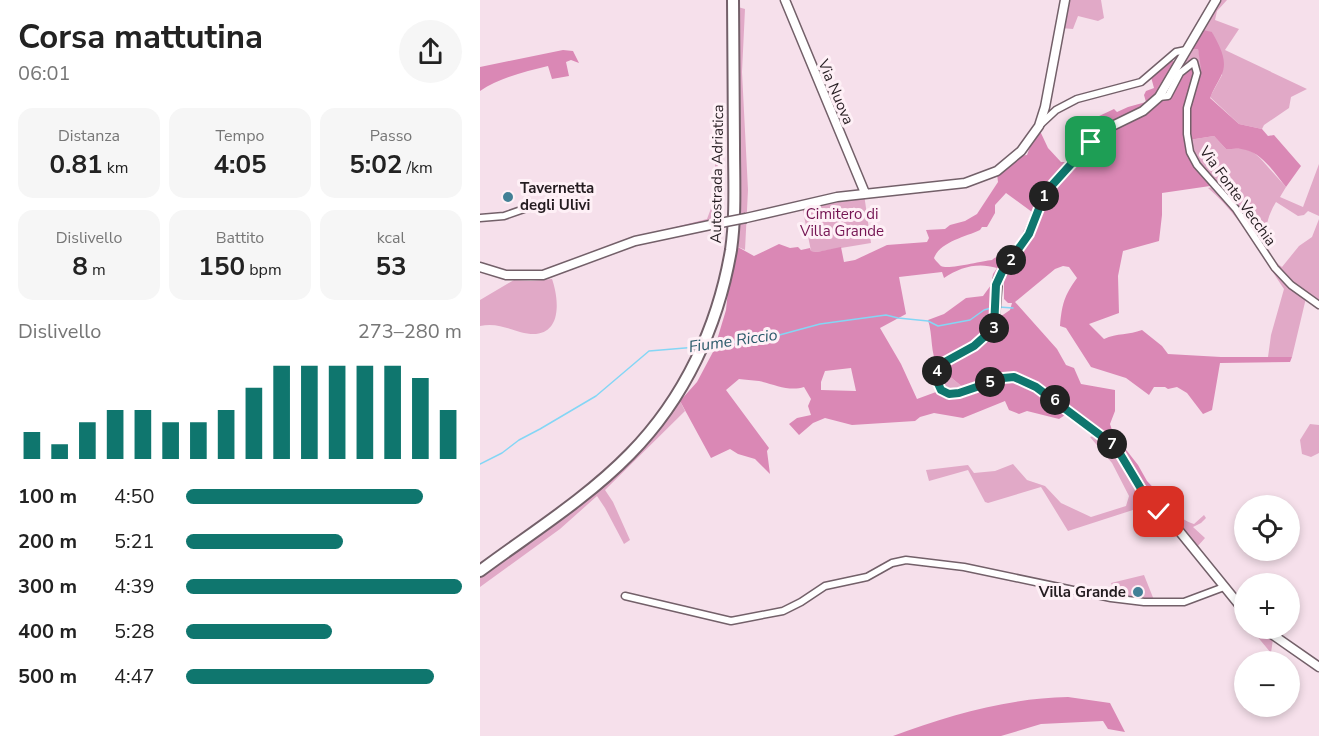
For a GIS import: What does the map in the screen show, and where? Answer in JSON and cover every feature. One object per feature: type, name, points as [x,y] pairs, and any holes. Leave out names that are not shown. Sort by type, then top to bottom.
[{"type":"highway","name":"Autostrada Adriatica","points":[[724,267],[727,205],[727,0]]},
{"type":"highway","name":"Autostrada Adriatica","points":[[480,571],[599,478],[659,415],[694,349],[724,267],[734,214],[733,0]]},
{"type":"highway","name":"Autostrada Adriatica","points":[[480,563],[588,487]]},
{"type":"street","name":"Via Nuova","points":[[785,0],[865,193]]},
{"type":"street","points":[[1039,126],[1045,107],[1065,0]]},
{"type":"street","points":[[1216,0],[1159,96],[1143,111],[1104,130],[1045,193],[1029,234],[1002,272],[996,285],[994,328],[974,346],[943,363],[938,369],[936,379],[941,390],[949,394],[959,393],[1003,378],[1014,377],[1036,387],[1116,447],[1146,496],[1159,512],[1176,526],[1234,599]]},
{"type":"street","points":[[480,267],[506,275],[543,275],[635,241],[837,196],[944,186],[985,177],[1016,156],[1039,126],[1056,110],[1077,99],[1141,82],[1176,52],[1186,50]]},
{"type":"street","name":"Via Fonte Vecchia","points":[[1159,96],[1168,96],[1180,73],[1194,62],[1197,73],[1187,108],[1186,134],[1190,153],[1197,165],[1236,209],[1275,268],[1291,285],[1319,305]]},
{"type":"street","points":[[480,218],[504,216],[524,210]]},
{"type":"street","points":[[625,596],[734,621],[783,611],[825,586],[867,577],[892,563],[906,560],[964,567],[1112,598],[1144,602],[1184,602],[1224,587]]},
{"type":"street","points":[[1279,639],[1319,667]]},
{"type":"green space","points":[[1066,0],[1101,0],[1104,18],[1098,21],[1078,16],[1073,29],[1061,28]]},
{"type":"green space","points":[[1219,0],[1227,0],[1217,11],[1215,20],[1239,29],[1225,50],[1307,89],[1291,97],[1289,108],[1264,125],[1262,129],[1239,124],[1210,97],[1222,75],[1212,32],[1191,50],[1198,49],[1202,66],[1199,72],[1195,60],[1187,61],[1178,71]]},
{"type":"green space","points":[[738,7],[745,9],[742,72],[748,190],[745,250],[736,246],[739,158]]},
{"type":"green space","points":[[718,120],[718,221],[648,234],[707,219],[713,203],[715,188],[715,125]]},
{"type":"green space","points":[[1214,136],[1226,149],[1245,149],[1253,152],[1286,187],[1280,197],[1303,207],[1319,164],[1319,216],[1308,211],[1298,216],[1276,202],[1266,228],[1270,254],[1282,267],[1299,246],[1312,237],[1319,219],[1319,307],[1306,298],[1292,357],[1268,357],[1271,335],[1284,289],[1240,223],[1208,188],[1216,186],[1195,158],[1189,140]]},
{"type":"green space","name":"Cimitero di Villa Grande","points":[[864,194],[871,243],[811,251],[802,206]]},
{"type":"green space","points":[[552,279],[557,303],[555,320],[545,331],[529,334],[495,325],[480,326],[480,300],[514,280]]},
{"type":"green space","points":[[942,370],[965,389],[954,391],[946,389],[940,379]]},
{"type":"green space","points":[[680,401],[685,411],[605,490],[630,540],[624,544],[597,496],[560,529],[480,587],[480,577],[545,529],[657,430]]},
{"type":"green space","points":[[1310,424],[1319,425],[1319,453],[1311,457],[1302,454],[1300,440]]},
{"type":"green space","points":[[1096,435],[1113,449],[1163,517],[1139,513],[1136,509],[1068,531],[1041,487],[988,503],[985,502],[968,470],[929,481],[926,470],[968,465],[974,473],[995,471],[1013,464],[1027,480],[1045,486],[1061,503],[1091,517],[1126,506],[1129,496],[1112,463],[1090,437]]},
{"type":"green space","points":[[1121,448],[1144,485],[1169,509],[1194,524],[1204,515],[1206,518],[1193,527],[1205,538],[1197,547],[1153,502]]},
{"type":"green space","points":[[1144,575],[1154,600],[1117,596],[1111,583]]},
{"type":"green space","points":[[1259,639],[1273,639],[1271,651]]},
{"type":"shaded area","points":[[1203,30],[1212,32],[1224,59],[1221,76],[1210,98],[1239,124],[1262,129],[1268,136],[1274,135],[1301,166],[1286,187],[1269,166],[1252,152],[1226,149],[1214,136],[1189,140],[1195,158],[1217,185],[1162,193],[1159,241],[1123,251],[1118,276],[1119,313],[1089,324],[1104,339],[1142,330],[1162,346],[1168,354],[1292,357],[1290,362],[1220,363],[1212,410],[1203,414],[1187,393],[1177,387],[1168,389],[1154,387],[1149,395],[1126,378],[1091,367],[1066,328],[1060,326],[1064,300],[1077,278],[1069,267],[1063,266],[1055,269],[1015,302],[1057,349],[1066,365],[1074,368],[1081,384],[1115,390],[1115,411],[1110,424],[1113,433],[1138,465],[1147,481],[1167,502],[1164,504],[1147,489],[1121,448],[1024,378],[965,389],[942,370],[976,347],[997,319],[1010,310],[1012,303],[1004,299],[1004,280],[1045,199],[1093,144],[1087,132],[1096,123],[1097,117],[1114,109],[1117,112],[1146,102],[1144,95],[1146,91],[1154,88],[1151,77],[1170,60],[1175,62],[1154,97],[1166,100],[1171,97],[1182,74],[1194,64],[1199,71],[1201,69],[1198,49],[1190,50]]},
{"type":"shaded area","points":[[563,50],[573,51],[579,63],[571,60],[566,62],[569,76],[552,79],[548,66],[504,79],[480,91],[480,67]]},
{"type":"shaded area","points":[[1071,125],[1085,144],[1046,190],[1027,232],[997,275],[993,320],[989,332],[938,367],[928,320],[944,314],[966,298],[983,296],[991,285],[997,268],[983,265],[963,268],[944,278],[942,272],[899,277],[906,314],[880,328],[901,364],[917,399],[936,392],[959,395],[1005,379],[1016,379],[1028,382],[1041,395],[1068,413],[1059,419],[1027,411],[1019,414],[1009,410],[1005,401],[963,418],[934,413],[915,421],[852,425],[825,418],[813,423],[799,435],[789,424],[797,418],[811,415],[808,406],[811,399],[804,387],[787,388],[739,379],[726,390],[769,448],[767,451],[770,474],[755,459],[730,449],[711,458],[680,401],[697,382],[714,350],[726,310],[731,261],[736,246],[754,256],[779,244],[790,248],[798,247],[801,250],[810,248],[811,251],[817,252],[841,247],[844,262],[855,260],[887,245],[927,242],[929,238],[926,230],[945,229],[977,214],[998,182],[997,174],[1019,156],[1027,155],[1040,131],[1048,148],[1061,162],[1066,162],[1076,154],[1079,148],[1071,134]],"holes":[[[1006,193],[1032,212],[1021,236],[1010,251],[992,260],[957,266],[941,266],[934,258],[937,252],[954,241],[982,227],[987,227],[995,213],[995,205]],[[851,368],[856,391],[821,390],[825,371]]]},
{"type":"shaded area","points":[[1068,697],[1110,703],[1125,732],[1108,729],[1103,721],[1041,724],[1001,736],[893,736],[936,721],[1001,704]]},
{"type":"waterway","name":"Fiume Riccio","points":[[999,307],[1013,308]]},
{"type":"waterway","name":"Fiume Riccio","points":[[708,346],[772,337],[820,324],[886,315],[928,321],[938,326],[970,320],[991,308]]},
{"type":"waterway","name":"Fiume Riccio","points":[[480,464],[596,396],[649,351],[697,347]]},
{"type":"place","name":"Tavernetta degli Ulivi","points":[[508,197]]},
{"type":"place","name":"Villa Grande","points":[[1138,592]]},
{"type":"route","points":[[1091,142],[1045,193],[1029,234],[998,279],[994,328],[974,346],[943,363],[938,369],[936,379],[941,390],[949,394],[959,393],[1003,378],[1014,377],[1036,387],[1116,447],[1143,492],[1159,512]]}]
